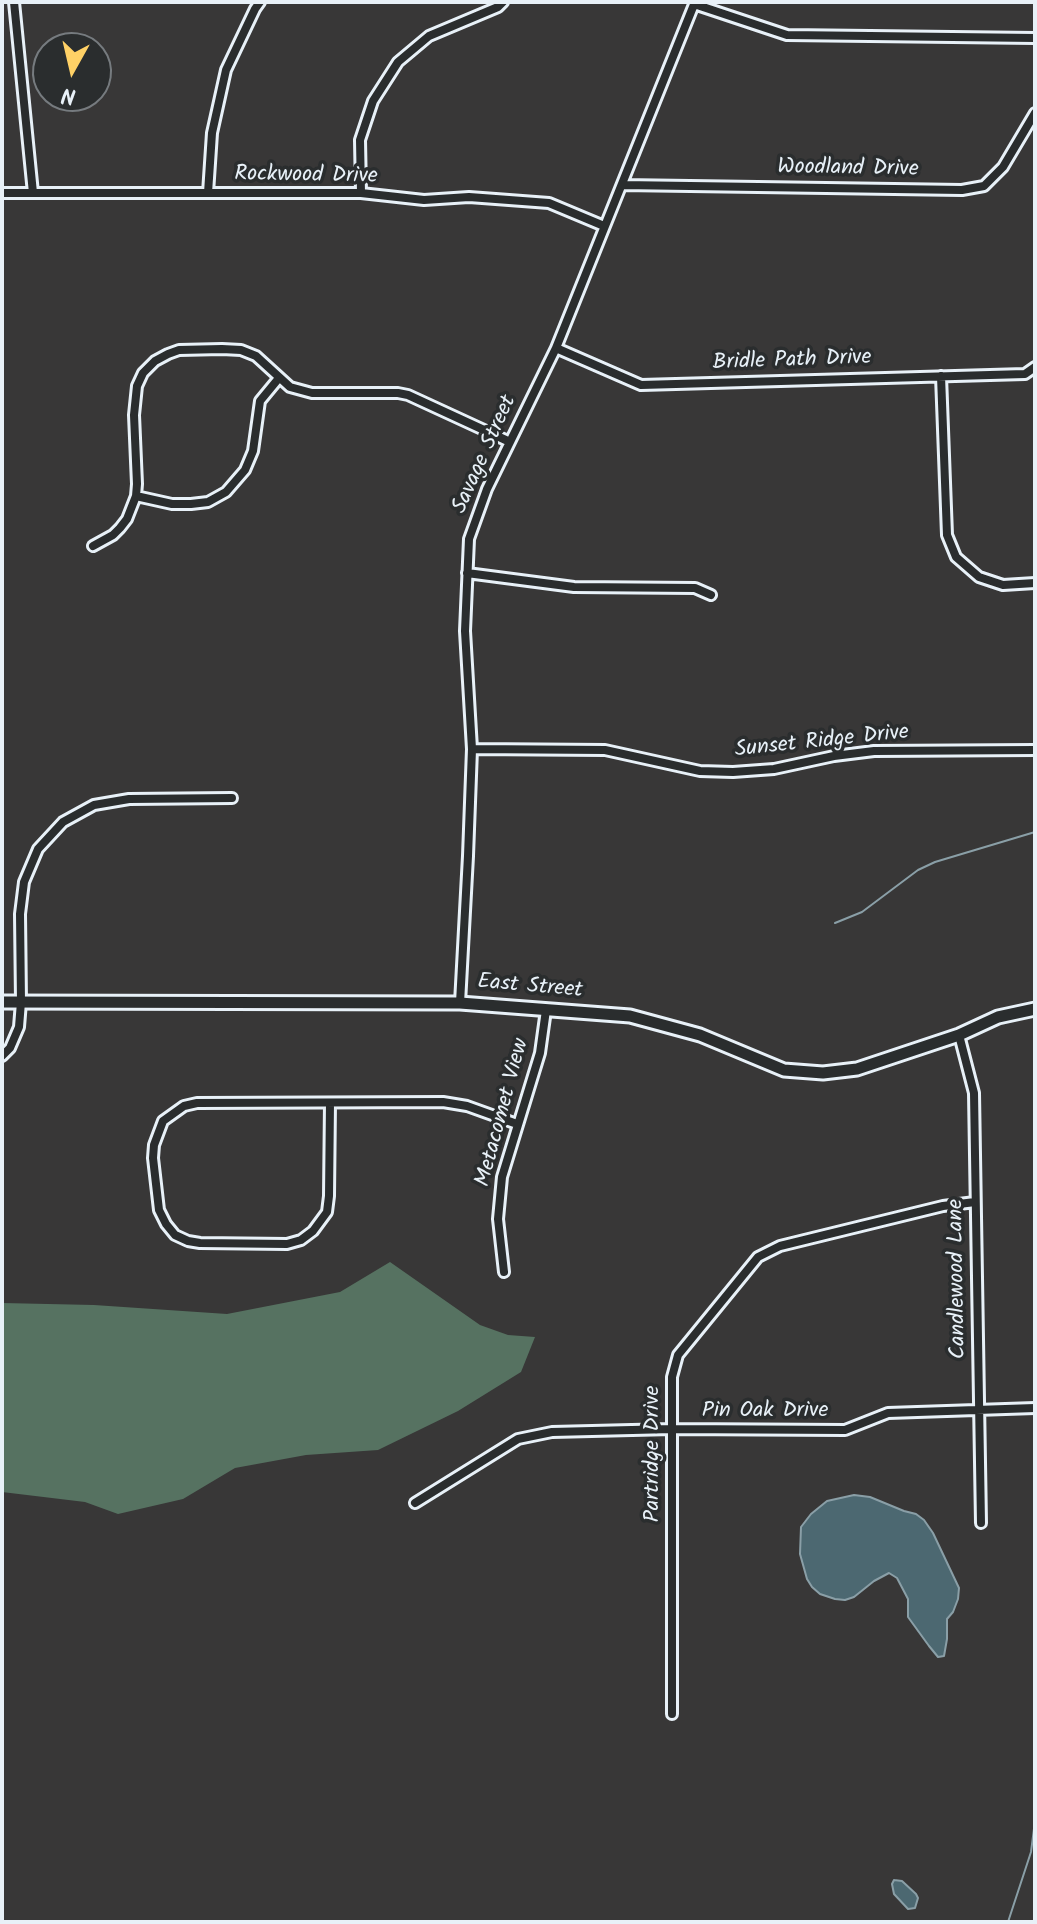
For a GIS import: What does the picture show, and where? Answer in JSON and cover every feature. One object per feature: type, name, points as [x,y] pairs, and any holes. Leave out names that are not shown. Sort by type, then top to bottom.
[{"type":"street","points":[[14,2],[33,193]]},
{"type":"street","points":[[208,193],[212,133],[226,70],[260,2]]},
{"type":"street","points":[[361,193],[360,140],[373,101],[398,62],[429,36],[498,7],[503,2]]},
{"type":"street","points":[[695,3],[787,35],[1035,38]]},
{"type":"street","name":"Savage Street","points":[[460,1003],[472,749],[465,631],[469,539],[487,489],[556,348],[695,3]]},
{"type":"street","name":"Woodland Drive","points":[[622,185],[962,190],[984,186],[1003,167],[1035,113]]},
{"type":"street","name":"Rockwood Drive","points":[[2,193],[361,193],[424,200],[469,197],[549,203],[604,226]]},
{"type":"street","name":"Bridle Path Drive","points":[[556,348],[641,385],[1025,374],[1035,367]]},
{"type":"street","points":[[93,546],[120,528],[136,496],[137,386],[143,373],[155,361],[179,350],[241,350],[256,356],[290,387],[312,393],[408,395],[510,442]]},
{"type":"street","points":[[941,376],[947,535],[956,557],[979,577],[1003,585],[1035,583]]},
{"type":"street","points":[[136,496],[172,504],[191,504],[208,502],[226,492],[245,470],[253,451],[260,401],[279,378]]},
{"type":"street","points":[[467,573],[574,587],[695,588],[711,595]]},
{"type":"street","name":"Sunset Ridge Drive","points":[[472,749],[605,750],[700,771],[733,772],[774,769],[874,751],[1035,750]]},
{"type":"street","points":[[2,1056],[10,1048],[19,1027],[20,914],[24,882],[38,849],[63,822],[94,805],[129,799],[232,798]]},
{"type":"street","name":"East Street","points":[[2,1002],[460,1003],[630,1016],[700,1035],[784,1070],[823,1073],[857,1069],[959,1035],[998,1017],[1035,1009]]},
{"type":"street","name":"Metacomet View","points":[[504,1272],[498,1219],[502,1177],[540,1053],[546,1010]]},
{"type":"street","name":"Candlewood Lane","points":[[959,1035],[974,1093],[981,1523]]},
{"type":"street","points":[[330,1103],[327,1212],[313,1231],[301,1240],[287,1244],[200,1243],[175,1235],[166,1224],[159,1210],[154,1145],[163,1121],[184,1106],[197,1103],[330,1103],[456,1103],[517,1124]]},
{"type":"street","name":"Partridge Drive","points":[[672,1714],[672,1377],[678,1355],[758,1257],[795,1242],[943,1206],[975,1202]]},
{"type":"street","name":"Pin Oak Drive","points":[[415,1503],[518,1439],[552,1432],[845,1430],[888,1413],[1035,1408]]},
{"type":"green space","points":[[390,1262],[480,1325],[508,1335],[535,1337],[521,1372],[458,1411],[378,1450],[306,1455],[235,1468],[183,1499],[118,1514],[85,1502],[2,1492],[2,1303],[94,1305],[227,1314],[340,1292]]},
{"type":"water","points":[[854,1495],[870,1497],[916,1514],[933,1533],[959,1588],[953,1612],[947,1619],[944,1656],[938,1657],[908,1617],[908,1599],[897,1578],[889,1573],[845,1600],[820,1594],[807,1579],[800,1554],[801,1527],[827,1501]]},
{"type":"water","points":[[894,1880],[902,1881],[916,1894],[915,1908],[908,1909],[894,1894]]},
{"type":"waterway","points":[[835,923],[862,912],[918,870],[935,862],[1035,832]]},
{"type":"waterway","points":[[1008,1922],[1031,1852],[1035,1821]]}]
